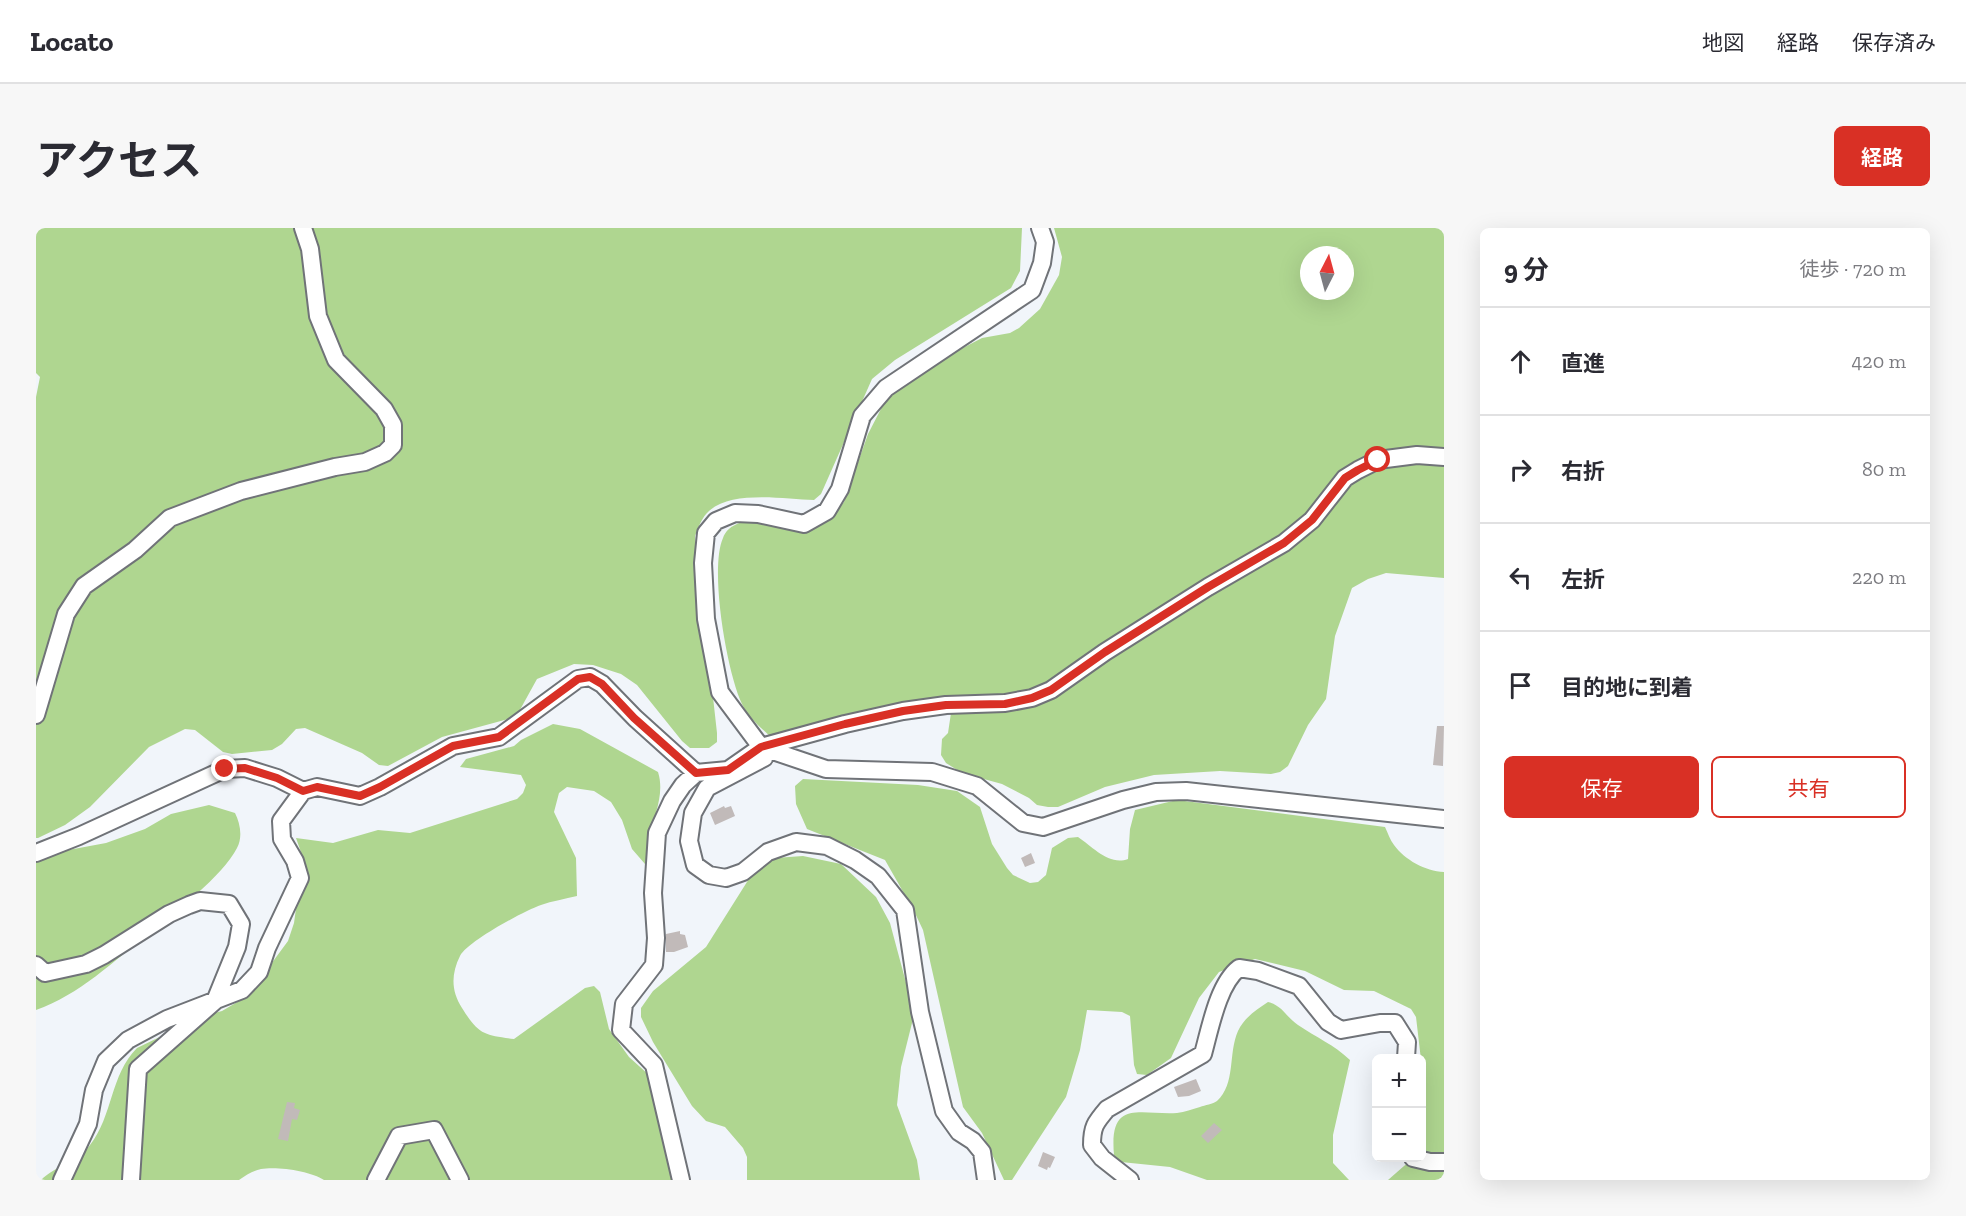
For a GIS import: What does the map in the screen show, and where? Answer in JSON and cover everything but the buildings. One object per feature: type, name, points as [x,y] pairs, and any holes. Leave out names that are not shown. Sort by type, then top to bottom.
[{"type":"street","points":[[36,715],[66,614],[84,586],[135,550],[170,518],[242,491],[335,467],[365,462],[385,453],[393,445],[393,426],[384,409],[336,360],[318,316],[310,249],[303,228]]},
{"type":"street","points":[[986,1180],[982,1152],[973,1141],[959,1132],[944,1111],[920,1012],[905,910],[878,876],[855,860],[827,846],[796,843],[768,852],[743,872],[726,878],[709,874],[695,865],[689,841],[693,813],[707,788],[764,758],[761,747],[720,692],[706,619],[704,563],[706,533],[716,521],[735,513],[758,514],[804,524],[827,511],[840,489],[862,416],[886,388],[1032,290],[1042,263],[1045,242],[1040,228]]},
{"type":"street","points":[[681,1180],[654,1065],[621,1030],[624,1004],[654,965],[656,938],[653,893],[657,833],[672,801],[683,785],[696,773],[728,770],[761,747],[845,724],[903,711],[946,705],[1005,704],[1032,698],[1051,690],[1105,652],[1208,587],[1284,543],[1312,520],[1345,478],[1358,470],[1378,460],[1417,455],[1444,457]]},
{"type":"street","points":[[62,1180],[88,1124],[94,1089],[106,1061],[128,1040],[167,1019],[242,990],[259,972],[267,948],[300,878],[295,861],[282,839],[281,821],[303,791],[317,787],[360,796],[453,746],[499,737],[578,679],[590,677],[602,684],[634,718],[696,773]]},
{"type":"street","points":[[761,747],[826,769],[932,772],[977,786],[1023,823],[1043,827],[1123,800],[1156,792],[1186,791],[1444,819]]},
{"type":"street","points":[[36,853],[79,836],[225,769],[245,768],[277,778],[303,791]]},
{"type":"street","points":[[36,965],[45,973],[86,964],[169,914],[200,901],[229,904],[241,924],[237,947],[215,1001],[138,1069],[131,1180]]},
{"type":"street","points":[[1130,1180],[1102,1158],[1092,1145],[1092,1129],[1107,1109],[1203,1054],[1212,1017],[1232,974],[1239,968],[1258,971],[1299,986],[1328,1022],[1341,1030],[1380,1023],[1395,1023],[1407,1041],[1406,1054]]},
{"type":"street","points":[[376,1180],[399,1136],[434,1130],[460,1180]]},
{"type":"street","points":[[1426,1161],[1444,1162]]},
{"type":"green space","points":[[36,228],[1022,228],[1020,271],[1011,288],[895,360],[872,379],[821,494],[814,500],[759,497],[731,500],[719,504],[702,519],[695,536],[717,733],[717,742],[709,748],[690,748],[637,685],[621,674],[593,665],[574,664],[537,679],[516,717],[442,737],[388,766],[379,765],[362,753],[305,728],[296,729],[282,744],[272,750],[232,754],[223,752],[195,730],[185,729],[149,747],[90,807],[65,825],[36,838],[36,397],[40,377],[36,373]]},
{"type":"green space","points":[[1054,228],[1444,228],[1444,578],[1386,573],[1352,588],[1335,636],[1326,699],[1308,725],[1288,766],[1280,772],[1271,774],[1220,771],[1154,775],[1105,787],[1058,807],[1048,807],[1037,805],[1029,798],[1002,784],[962,773],[946,763],[941,755],[942,739],[948,733],[951,713],[942,707],[775,741],[745,709],[736,689],[731,669],[719,596],[719,553],[725,534],[733,526],[752,520],[816,526],[825,523],[844,502],[868,434],[883,405],[895,389],[934,363],[982,338],[1010,333],[1019,328],[1040,309],[1059,275],[1062,257]]},
{"type":"green space","points":[[553,724],[580,729],[658,772],[660,796],[645,864],[632,849],[622,820],[611,802],[594,791],[567,787],[559,793],[554,812],[576,858],[577,896],[533,908],[497,927],[474,943],[460,956],[454,976],[454,989],[458,1002],[478,1029],[489,1035],[514,1039],[585,988],[594,986],[600,992],[609,1029],[629,1057],[649,1075],[678,1180],[324,1180],[294,1170],[268,1168],[250,1173],[239,1180],[41,1180],[79,1156],[98,1134],[116,1083],[128,1059],[137,1048],[203,1016],[222,1011],[239,1001],[260,979],[288,941],[294,923],[303,858],[296,838],[333,843],[378,830],[410,833],[517,799],[523,793],[526,785],[521,775],[460,767],[466,759],[514,746]]},
{"type":"green space","points":[[803,779],[918,785],[957,791],[980,807],[992,844],[1007,868],[1013,875],[1030,883],[1038,882],[1046,875],[1052,848],[1068,838],[1078,837],[1108,858],[1128,859],[1130,829],[1135,810],[1177,800],[1385,827],[1393,843],[1410,860],[1423,867],[1444,872],[1444,1180],[1388,1180],[1409,1162],[1426,1162],[1426,1054],[1420,1054],[1416,1017],[1411,1009],[1374,991],[1344,990],[1305,971],[1255,959],[1219,972],[1199,998],[1171,1058],[1147,1075],[1137,1074],[1134,1065],[1130,1016],[1122,1012],[1087,1010],[1080,1050],[1066,1097],[1012,1180],[1004,1180],[982,1133],[963,1107],[923,930],[914,911],[885,860],[807,829],[796,804],[795,786]]},
{"type":"green space","points":[[209,805],[235,813],[239,826],[239,844],[221,870],[184,905],[96,976],[67,996],[36,1010],[36,856],[106,843],[145,829],[171,814]]},
{"type":"green space","points":[[803,856],[841,864],[876,897],[890,923],[912,1005],[912,1023],[901,1067],[897,1105],[917,1160],[920,1180],[747,1180],[747,1157],[743,1148],[725,1127],[706,1121],[692,1106],[653,1042],[641,1017],[641,1008],[653,991],[706,947],[752,874],[775,858]]},
{"type":"green space","points":[[1268,1002],[1277,1006],[1298,1025],[1331,1045],[1350,1060],[1333,1135],[1333,1163],[1349,1180],[1207,1180],[1170,1167],[1121,1162],[1114,1155],[1114,1137],[1116,1125],[1121,1118],[1139,1112],[1180,1113],[1217,1101],[1227,1086],[1238,1031],[1247,1018]]},
{"type":"route","points":[[225,769],[245,768],[277,778],[303,791],[317,787],[360,796],[453,746],[499,737],[578,679],[590,677],[602,684],[634,718],[696,773],[728,770],[761,747],[903,711],[946,705],[1005,704],[1032,698],[1051,690],[1105,652],[1208,587],[1284,543],[1312,520],[1345,478],[1378,460]]}]
